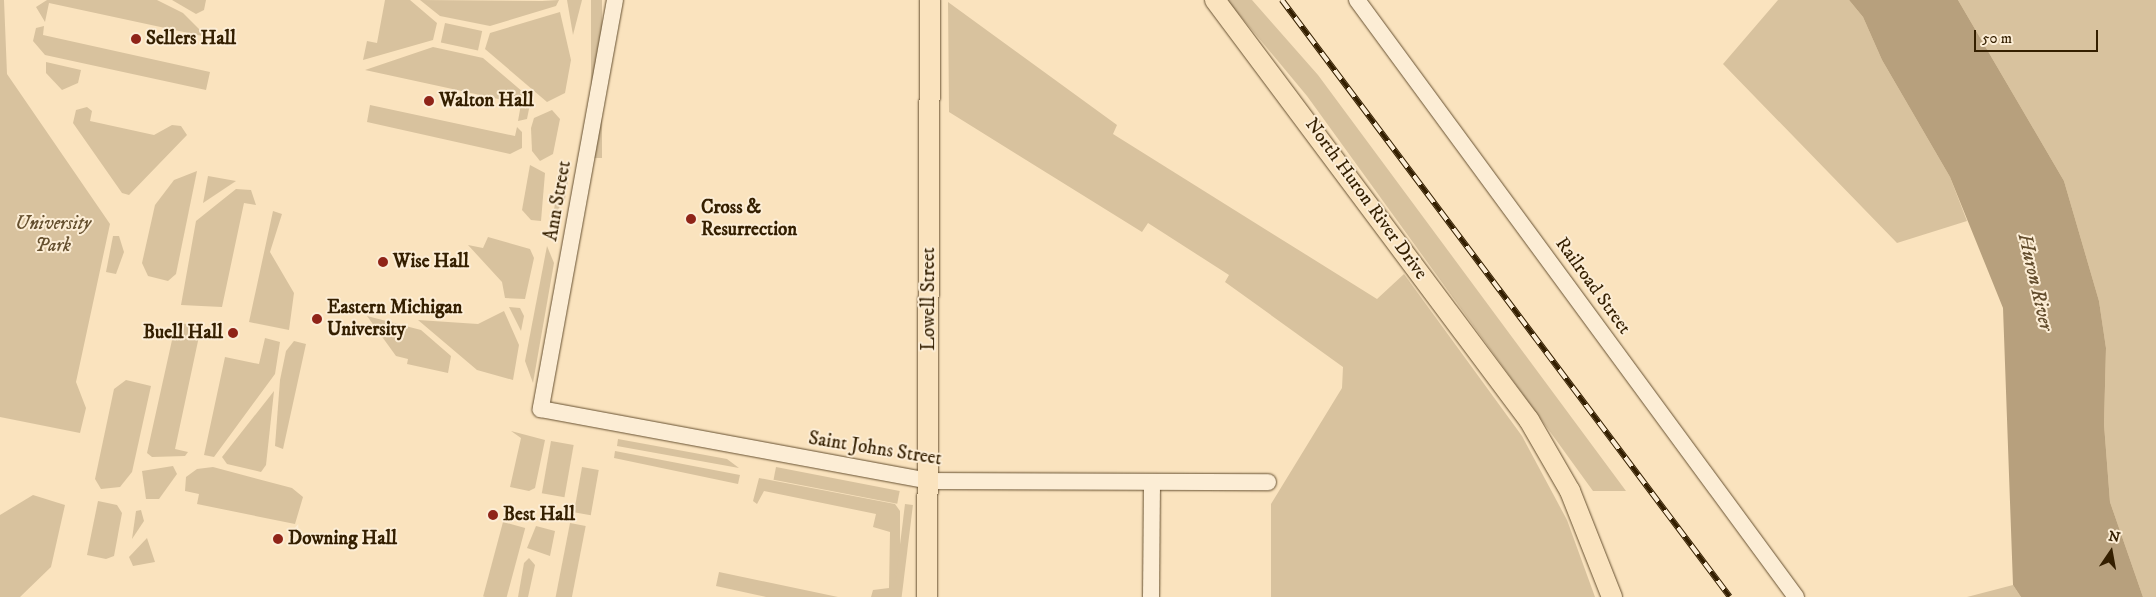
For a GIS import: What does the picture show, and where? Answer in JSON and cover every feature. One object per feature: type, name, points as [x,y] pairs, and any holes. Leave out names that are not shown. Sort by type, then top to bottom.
[{"type":"main road","name":"Lowell Street","points":[[927,597],[930,0]]},
{"type":"main road","name":"North Huron River Drive","points":[[1215,0],[1514,399],[1570,491],[1612,597]]},
{"type":"street","name":"Ann Street","points":[[541,409],[615,0]]},
{"type":"street","name":"Railroad Street","points":[[1357,0],[1796,597]]},
{"type":"street","name":"Saint Johns Street","points":[[541,409],[928,481],[1152,484],[1268,482]]},
{"type":"street","points":[[1151,597],[1152,484]]},
{"type":"green space","name":"University Park","points":[[0,0],[4,0],[7,74],[110,224],[76,382],[86,408],[80,433],[0,417]]},
{"type":"green space","points":[[47,0],[157,0],[183,13],[207,37],[49,3],[45,22],[36,7]]},
{"type":"green space","points":[[172,0],[206,0],[204,10],[196,14]]},
{"type":"green space","points":[[385,0],[410,0],[437,23],[433,40],[363,60],[367,41],[377,43]]},
{"type":"green space","points":[[420,0],[559,0],[556,6],[490,26],[440,16]]},
{"type":"green space","points":[[567,0],[582,0],[573,35]]},
{"type":"green space","points":[[591,0],[602,0],[602,158],[591,158]]},
{"type":"green space","points":[[1227,0],[1252,0],[1318,75],[1626,491],[1593,491],[1307,96]]},
{"type":"green space","points":[[1778,0],[1849,0],[1863,17],[1882,60],[1950,177],[1967,221],[1897,243],[1723,64]]},
{"type":"green space","points":[[1958,0],[2156,0],[2156,597],[2143,597],[2110,502],[2104,424],[2106,348],[2099,301],[2064,181]]},
{"type":"green space","points":[[948,2],[1117,125],[1113,134],[1377,299],[1404,274],[1522,436],[1567,520],[1595,597],[1271,597],[1271,504],[1342,388],[1343,367],[1225,282],[1229,275],[1148,223],[1142,232],[949,112]]},
{"type":"green space","points":[[560,12],[571,60],[565,93],[547,102],[485,49],[490,33]]},
{"type":"green space","points":[[445,23],[482,31],[478,50],[441,43]]},
{"type":"green space","points":[[44,26],[43,35],[210,72],[206,90],[45,55],[33,41],[36,28]]},
{"type":"green space","points":[[433,47],[483,58],[531,99],[527,119],[518,121],[521,104],[365,70]]},
{"type":"green space","points":[[46,62],[81,70],[78,83],[62,90],[46,73]]},
{"type":"green space","points":[[370,105],[515,136],[517,127],[522,132],[522,148],[510,154],[367,122]]},
{"type":"green space","points":[[87,107],[92,111],[90,121],[154,135],[172,125],[181,126],[187,135],[129,195],[122,193],[73,123],[76,110]]},
{"type":"green space","points":[[552,110],[560,119],[553,154],[540,161],[532,151],[531,128],[534,118]]},
{"type":"green space","points":[[561,162],[571,163],[565,199],[553,217]]},
{"type":"green space","points":[[530,165],[545,173],[541,221],[531,220],[522,210]]},
{"type":"green space","points":[[197,171],[176,274],[168,281],[148,276],[142,263],[155,205],[174,180]]},
{"type":"green space","points":[[208,176],[236,181],[203,203]]},
{"type":"green space","points":[[236,189],[251,190],[256,205],[244,203],[222,307],[181,305],[196,221]]},
{"type":"green space","points":[[273,211],[282,214],[270,252],[294,293],[289,330],[249,322]]},
{"type":"green space","points":[[113,236],[119,236],[124,252],[116,274],[106,272]]},
{"type":"green space","points":[[488,237],[530,249],[534,258],[525,299],[505,298],[502,282],[468,245],[483,248]]},
{"type":"green space","points":[[547,246],[554,263],[533,383],[525,361]]},
{"type":"green space","points":[[509,307],[520,308],[524,316],[521,331]]},
{"type":"green space","points":[[504,311],[519,345],[513,380],[477,370],[418,320],[478,324]]},
{"type":"green space","points":[[367,316],[421,330],[451,356],[448,373],[407,364],[408,359],[396,356]]},
{"type":"green space","points":[[176,322],[201,327],[175,449],[188,452],[185,456],[152,457],[147,453]]},
{"type":"green space","points":[[265,338],[280,342],[275,374],[214,457],[204,455],[225,357],[259,364]]},
{"type":"green space","points":[[294,341],[306,344],[283,449],[275,446],[280,380],[286,351]]},
{"type":"green space","points":[[126,380],[151,386],[132,472],[120,487],[101,489],[95,479],[114,389]]},
{"type":"green space","points":[[274,391],[266,465],[261,472],[227,464],[222,457]]},
{"type":"green space","points":[[511,431],[545,440],[535,488],[529,491],[510,487],[521,438]]},
{"type":"green space","points":[[618,439],[727,459],[739,468],[617,446]]},
{"type":"green space","points":[[551,441],[574,445],[564,497],[542,493]]},
{"type":"green space","points":[[615,451],[740,475],[738,484],[614,458]]},
{"type":"green space","points":[[173,466],[177,474],[159,499],[146,499],[142,471]]},
{"type":"green space","points":[[213,467],[292,488],[303,497],[295,524],[197,504],[199,494],[185,491],[186,477],[197,469]]},
{"type":"green space","points":[[582,467],[599,470],[591,515],[574,512]]},
{"type":"green space","points":[[776,467],[900,491],[897,504],[774,480]]},
{"type":"green space","points":[[759,478],[895,504],[900,511],[900,597],[871,597],[873,590],[889,588],[890,532],[873,527],[876,514],[764,491],[757,504],[753,501]]},
{"type":"green space","points":[[33,495],[65,505],[51,567],[20,597],[0,597],[0,515]]},
{"type":"green space","points":[[98,501],[117,505],[122,513],[114,556],[106,559],[87,555]]},
{"type":"green space","points":[[905,504],[913,505],[902,597],[894,596]]},
{"type":"green space","points":[[141,510],[144,521],[132,539],[136,511]]},
{"type":"green space","points":[[503,522],[525,528],[507,597],[483,596]]},
{"type":"green space","points":[[570,523],[586,526],[572,597],[556,597]]},
{"type":"green space","points":[[536,526],[555,531],[550,556],[527,548]]},
{"type":"green space","points":[[147,538],[155,562],[133,566],[129,557]]},
{"type":"green space","points":[[529,558],[535,565],[528,597],[518,597],[524,563]]},
{"type":"green space","points":[[719,572],[838,597],[766,597],[716,586]]},
{"type":"green space","points":[[2013,585],[2021,597],[1967,597]]},
{"type":"water","name":"Huron River","points":[[1849,0],[1958,0],[2064,181],[2099,301],[2106,348],[2104,424],[2110,502],[2143,597],[2021,597],[2013,585],[2003,308],[1950,177],[1882,60],[1863,17]]},
{"type":"railway","points":[[1282,0],[1730,597]]},
{"type":"place","name":"Sellers Hall","points":[[136,39]]},
{"type":"place","name":"Walton Hall","points":[[429,101]]},
{"type":"place","name":"Cross & Resurrection","points":[[691,219]]},
{"type":"place","name":"Wise Hall","points":[[383,262]]},
{"type":"place","name":"Eastern Michigan University","points":[[317,319]]},
{"type":"place","name":"Buell Hall","points":[[233,333]]},
{"type":"place","name":"Best Hall","points":[[493,515]]},
{"type":"place","name":"Downing Hall","points":[[278,539]]}]
